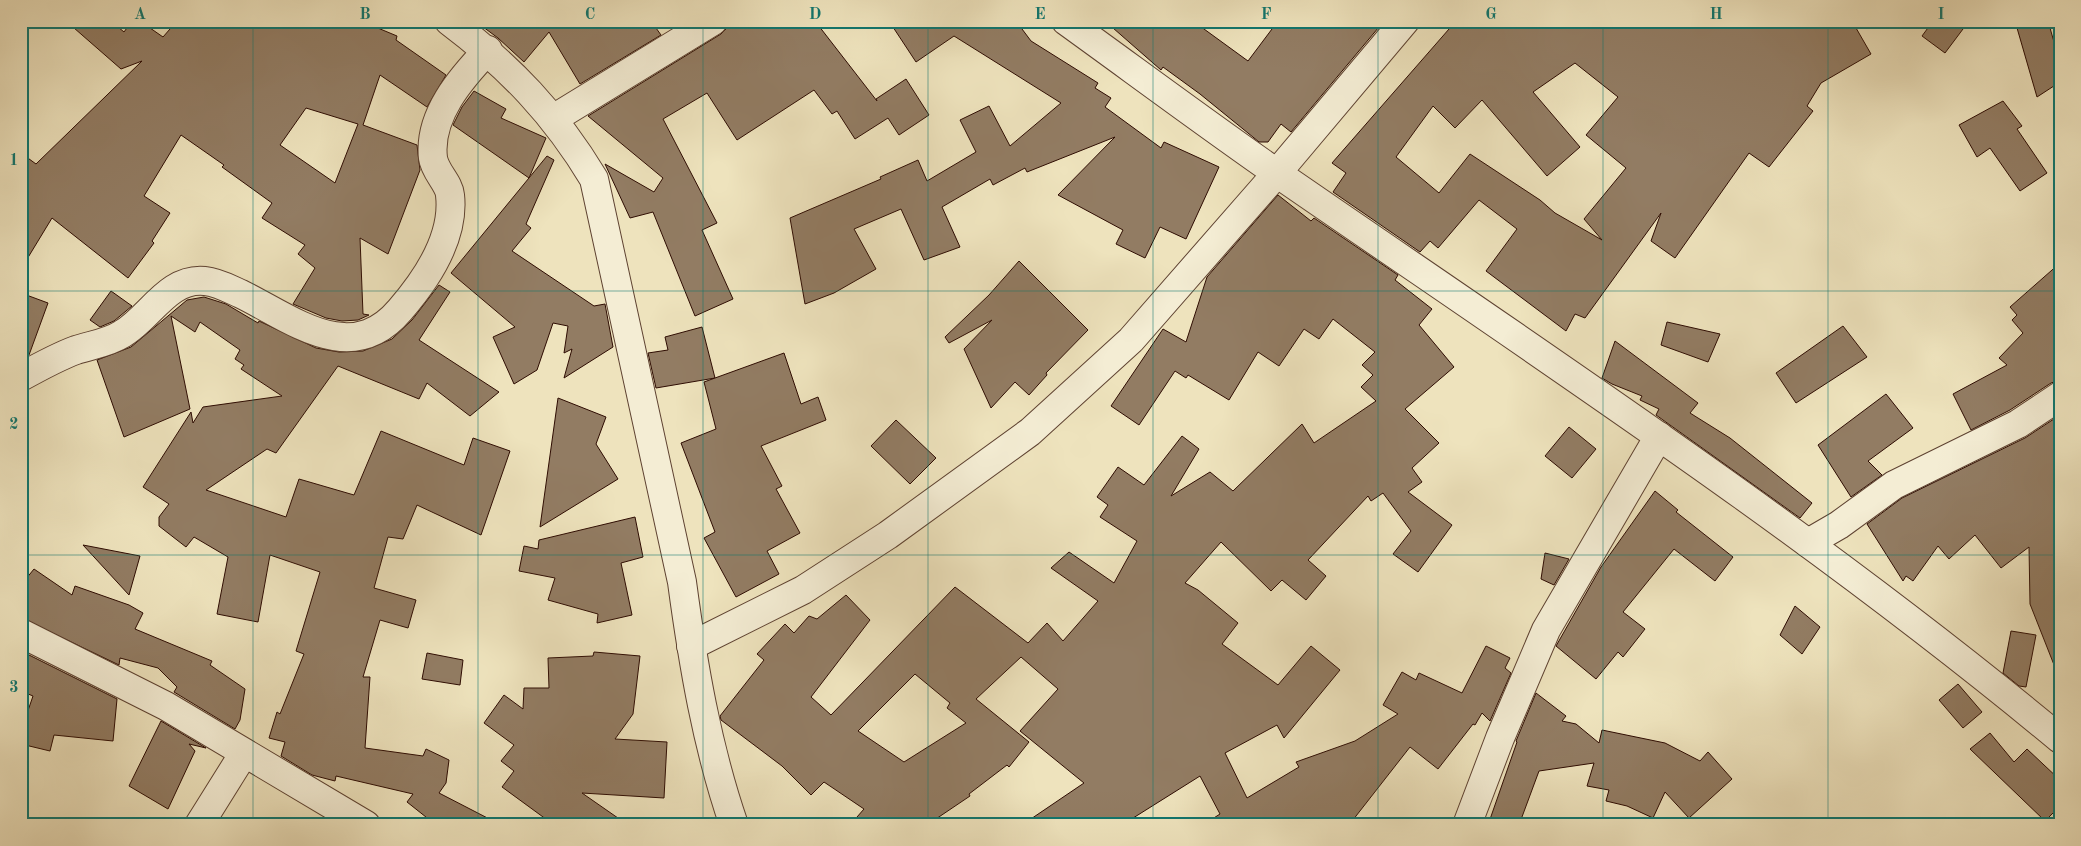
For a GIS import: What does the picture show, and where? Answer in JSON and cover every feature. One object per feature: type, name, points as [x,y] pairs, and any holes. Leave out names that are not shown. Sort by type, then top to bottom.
[{"type":"street","points":[[449,21],[488,50],[553,119],[569,138],[594,179],[682,582],[691,646],[723,793],[734,825]]},
{"type":"street","points":[[553,119],[713,21]]},
{"type":"street","points":[[1066,21],[1277,173],[1659,436],[1808,543],[1969,663],[2060,739]]},
{"type":"street","points":[[691,646],[811,585],[888,535],[1030,432],[1131,340],[1277,173],[1405,21]]},
{"type":"street","points":[[21,377],[58,358],[122,334],[161,299],[185,282],[206,281],[229,288],[299,325],[331,336],[355,338],[374,332],[399,312],[416,290],[441,250],[448,227],[450,194],[433,159],[435,126],[466,73],[488,50]]},
{"type":"street","points":[[1808,543],[1839,525],[1894,485],[2018,424],[2060,396]]},
{"type":"street","points":[[1467,825],[1500,738],[1546,630],[1659,436]]},
{"type":"street","points":[[21,633],[166,706],[366,825]]},
{"type":"street","points":[[199,825],[244,753]]},
{"type":"building","points":[[66,21],[111,21],[124,32],[132,21],[140,21],[163,37],[177,21],[361,21],[397,36],[396,40],[446,75],[427,107],[380,75],[363,125],[417,145],[420,170],[388,254],[360,238],[363,314],[369,315],[358,320],[342,321],[326,318],[293,304],[315,268],[298,254],[305,245],[262,218],[272,203],[222,167],[224,165],[181,135],[144,196],[170,213],[152,241],[154,243],[128,278],[52,218],[21,269],[21,153],[36,164],[142,61],[121,69]],"holes":[[[306,108],[358,124],[335,183],[280,145]]]},
{"type":"building","points":[[475,21],[651,21],[661,35],[580,84],[549,32],[524,62],[498,38]]},
{"type":"building","points":[[729,21],[815,21],[877,101],[876,99],[906,79],[929,115],[899,135],[888,118],[855,139],[837,111],[832,114],[814,90],[737,140],[707,93],[663,119],[717,223],[702,230],[733,299],[695,316],[653,212],[630,218],[605,164],[654,192],[663,178],[588,116],[721,34],[726,29]]},
{"type":"building","points":[[889,21],[1016,21],[1031,41],[1098,83],[1095,88],[1111,98],[1105,107],[1161,148],[1164,142],[1219,167],[1186,239],[1160,227],[1145,258],[1116,244],[1123,230],[1058,195],[1115,137],[1027,172],[1025,168],[993,185],[990,179],[942,207],[960,247],[924,260],[901,209],[854,229],[876,269],[834,293],[805,304],[790,218],[881,179],[880,177],[918,160],[927,181],[976,152],[960,120],[989,106],[1010,146],[1061,103],[954,36],[916,62]]},
{"type":"building","points":[[1105,21],[1193,21],[1248,61],[1278,21],[1384,21],[1291,132],[1281,124],[1268,142],[1259,142],[1200,94],[1163,67],[1161,70]]},
{"type":"building","points":[[1456,21],[1852,21],[1871,54],[1821,83],[1807,106],[1813,111],[1769,167],[1749,153],[1675,258],[1651,241],[1661,213],[1585,318],[1575,314],[1566,331],[1486,271],[1517,229],[1479,200],[1438,248],[1430,241],[1420,252],[1333,192],[1346,173],[1332,163]],"holes":[[[1575,63],[1618,97],[1586,135],[1626,168],[1584,219],[1602,240],[1555,213],[1540,200],[1470,154],[1439,193],[1396,157],[1433,106],[1455,128],[1482,100],[1547,176],[1580,147],[1533,92]]]},
{"type":"building","points":[[1933,21],[1969,21],[1945,53],[1922,36]]},
{"type":"building","points":[[2015,21],[2048,21],[2060,63],[2060,82],[2037,97]]},
{"type":"building","points":[[474,91],[506,109],[501,118],[546,138],[529,178],[453,125],[462,107]]},
{"type":"building","points":[[2003,101],[2022,126],[2017,129],[2047,173],[2020,191],[1990,148],[1977,157],[1959,125]]},
{"type":"building","points":[[547,156],[554,160],[526,224],[531,228],[512,251],[594,306],[605,304],[613,347],[564,378],[572,349],[564,353],[568,326],[553,323],[537,370],[514,384],[493,337],[515,327],[451,273]]},
{"type":"building","points":[[1278,195],[1311,221],[1314,218],[1398,275],[1395,280],[1432,309],[1419,325],[1454,367],[1405,409],[1439,443],[1412,468],[1422,482],[1408,492],[1452,525],[1418,572],[1393,554],[1411,531],[1383,493],[1371,501],[1368,496],[1308,560],[1326,576],[1306,600],[1282,580],[1271,591],[1221,542],[1185,583],[1198,590],[1238,623],[1222,644],[1278,685],[1311,646],[1340,670],[1284,738],[1277,725],[1225,753],[1247,798],[1299,767],[1296,762],[1355,741],[1398,714],[1383,705],[1402,672],[1416,680],[1419,673],[1462,693],[1486,646],[1510,658],[1505,668],[1511,673],[1490,721],[1482,713],[1475,725],[1473,724],[1438,769],[1410,747],[1349,825],[1203,825],[1220,814],[1200,776],[1122,825],[1022,825],[1084,783],[1020,731],[1058,689],[1021,657],[976,699],[1029,742],[1009,767],[1007,765],[969,794],[970,796],[927,825],[850,825],[864,809],[824,782],[811,795],[782,766],[721,720],[720,716],[764,660],[757,654],[785,624],[794,633],[809,616],[817,619],[846,595],[870,620],[811,697],[831,715],[955,587],[1028,643],[1047,623],[1063,641],[1098,601],[1051,568],[1069,552],[1114,583],[1137,541],[1100,517],[1108,505],[1097,497],[1118,467],[1144,485],[1182,436],[1199,449],[1171,496],[1210,472],[1233,491],[1302,424],[1314,443],[1376,401],[1361,387],[1373,375],[1362,365],[1375,352],[1333,319],[1319,339],[1304,329],[1279,366],[1258,352],[1229,400],[1188,375],[1186,378],[1175,371],[1139,425],[1111,406],[1163,329],[1186,342],[1207,277]],"holes":[[[915,674],[950,703],[947,708],[966,723],[904,762],[858,731]]]},
{"type":"building","points":[[1019,261],[1088,330],[1046,373],[1047,375],[1029,395],[1015,382],[991,408],[964,349],[992,320],[949,343],[945,337],[989,295]]},
{"type":"building","points":[[2060,263],[2060,380],[2051,383],[2010,410],[1971,430],[1953,394],[2007,365],[1999,358],[2023,333],[2012,320],[2017,315],[2010,307]]},
{"type":"building","points":[[439,285],[450,292],[419,340],[499,392],[470,416],[427,383],[419,399],[338,366],[276,453],[267,449],[206,490],[286,517],[299,479],[354,495],[381,431],[464,465],[473,438],[510,451],[481,535],[417,505],[403,539],[388,537],[374,588],[416,600],[408,628],[380,620],[363,677],[370,677],[365,748],[423,756],[426,749],[449,760],[446,783],[439,793],[501,825],[436,825],[407,802],[413,794],[336,776],[335,781],[312,775],[281,756],[285,742],[269,738],[277,712],[280,714],[304,654],[296,651],[320,572],[270,555],[258,622],[217,614],[228,557],[194,537],[186,547],[159,526],[159,517],[169,504],[143,487],[191,412],[193,423],[203,407],[282,396],[241,369],[244,365],[235,359],[240,350],[200,322],[195,332],[171,316],[190,409],[124,437],[97,360],[131,347],[187,300],[204,297],[226,304],[258,323],[259,321],[316,348],[339,352],[363,351],[392,339],[412,320]]},
{"type":"building","points":[[111,291],[132,306],[114,321],[100,327],[90,320]]},
{"type":"building","points":[[21,293],[48,303],[29,355],[21,359]]},
{"type":"building","points":[[1667,322],[1720,334],[1708,362],[1661,345]]},
{"type":"building","points":[[1843,326],[1867,357],[1796,403],[1776,373]]},
{"type":"building","points":[[702,327],[715,378],[656,388],[648,353],[668,350],[665,337]]},
{"type":"building","points":[[1615,341],[1698,403],[1690,413],[1730,438],[1812,503],[1800,518],[1656,415],[1659,409],[1640,400],[1642,396],[1602,378]]},
{"type":"building","points":[[784,353],[801,404],[818,397],[826,420],[761,446],[782,486],[776,489],[800,533],[767,551],[779,574],[736,597],[704,538],[715,532],[681,443],[716,429],[704,382]]},
{"type":"building","points":[[1886,394],[1913,428],[1868,461],[1882,475],[1851,497],[1818,445]]},
{"type":"building","points":[[558,398],[606,417],[596,444],[618,479],[540,527]]},
{"type":"building","points":[[2060,415],[2060,501],[2054,508],[2060,525],[2060,674],[2058,675],[2030,604],[2029,547],[2001,568],[1975,535],[1949,559],[1938,546],[1913,581],[1906,576],[1903,581],[1867,524],[1902,498],[2025,438]]},
{"type":"building","points":[[896,420],[936,458],[910,484],[871,446]]},
{"type":"building","points":[[1569,427],[1596,449],[1572,478],[1545,456]]},
{"type":"building","points":[[1655,491],[1678,510],[1676,512],[1733,557],[1715,581],[1674,549],[1623,612],[1645,629],[1623,657],[1618,652],[1596,679],[1556,646],[1601,567]]},
{"type":"building","points":[[635,517],[643,557],[621,563],[632,615],[597,623],[598,614],[548,600],[555,578],[519,571],[524,546],[538,549],[539,540]]},
{"type":"building","points":[[83,545],[140,556],[129,595]]},
{"type":"building","points":[[1545,553],[1569,559],[1554,585],[1541,579]]},
{"type":"building","points":[[34,569],[72,595],[75,586],[129,605],[143,613],[135,629],[212,661],[210,665],[245,689],[240,720],[235,729],[174,692],[177,687],[158,668],[120,658],[119,665],[21,618],[21,585]]},
{"type":"building","points":[[1795,606],[1820,627],[1802,654],[1780,635]]},
{"type":"building","points":[[2011,631],[2036,635],[2026,687],[2019,686],[2003,673]]},
{"type":"building","points":[[21,651],[117,699],[113,741],[54,735],[50,751],[21,744],[21,731],[33,696],[21,691]]},
{"type":"building","points":[[594,652],[640,656],[633,714],[615,739],[667,742],[664,798],[582,793],[628,825],[554,825],[502,787],[514,771],[501,761],[514,745],[484,723],[504,695],[523,709],[524,688],[549,688],[548,658],[593,656]]},
{"type":"building","points":[[427,653],[463,660],[460,685],[422,679]]},
{"type":"building","points":[[1958,684],[1982,712],[1963,728],[1939,700]]},
{"type":"building","points":[[1536,693],[1566,716],[1562,721],[1576,724],[1599,743],[1602,730],[1665,743],[1700,761],[1708,752],[1732,779],[1689,818],[1665,792],[1653,818],[1627,806],[1606,801],[1609,790],[1587,786],[1594,763],[1539,771],[1519,825],[1488,825],[1516,741]]},
{"type":"building","points":[[161,721],[206,748],[189,744],[195,751],[168,809],[129,786]]},
{"type":"building","points":[[1990,733],[2014,762],[2027,749],[2060,780],[2060,806],[2045,821],[1970,749]]}]
